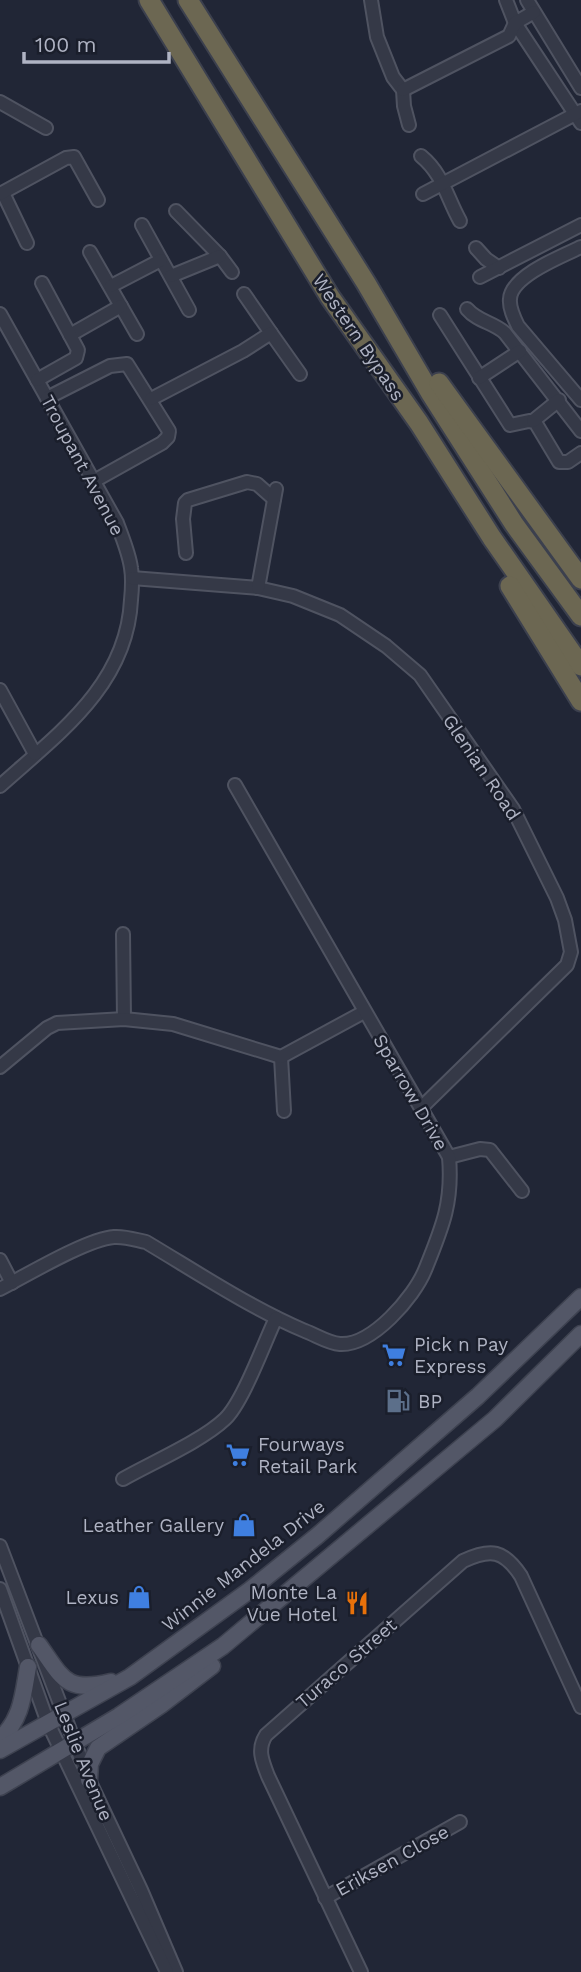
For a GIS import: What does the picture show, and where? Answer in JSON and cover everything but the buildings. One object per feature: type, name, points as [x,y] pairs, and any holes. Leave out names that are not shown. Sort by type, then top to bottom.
[{"type":"highway","name":"Western Bypass","points":[[149,0],[330,297],[419,423],[492,538],[581,666]]},
{"type":"highway","name":"Western Bypass","points":[[188,0],[366,283],[431,394],[507,513],[581,616]]},
{"type":"highway","points":[[366,283],[581,579]]},
{"type":"highway","points":[[330,297],[581,701]]},
{"type":"main road","name":"Winnie Mandela Drive","points":[[0,1750],[130,1677],[250,1590],[317,1536],[478,1396],[581,1297]]},
{"type":"main road","points":[[0,1787],[69,1747],[223,1646],[495,1419],[581,1334]]},
{"type":"main road","points":[[39,1645],[64,1678],[80,1686],[90,1687],[130,1677]]},
{"type":"main road","points":[[89,1780],[91,1760],[98,1748],[209,1670],[223,1646]]},
{"type":"main road","points":[[0,1739],[8,1732],[20,1712],[28,1667]]},
{"type":"street","points":[[371,0],[380,44],[402,90],[409,125]]},
{"type":"street","points":[[423,194],[579,116],[516,23],[506,0]]},
{"type":"street","points":[[527,0],[581,88]]},
{"type":"street","points":[[402,90],[509,36],[516,23],[534,12]]},
{"type":"street","points":[[0,102],[46,128]]},
{"type":"street","points":[[421,156],[434,167],[460,221]]},
{"type":"street","points":[[27,243],[1,194],[66,158],[74,157],[98,200]]},
{"type":"street","points":[[176,211],[232,272]]},
{"type":"street","points":[[142,225],[189,310]]},
{"type":"street","points":[[480,277],[581,225]]},
{"type":"street","points":[[581,247],[528,274],[515,285],[510,296],[513,316],[518,326],[581,400]]},
{"type":"street","points":[[476,248],[499,268]]},
{"type":"street","points":[[90,252],[136,334]]},
{"type":"street","points":[[171,276],[220,256]]},
{"type":"street","points":[[111,286],[162,260]]},
{"type":"street","points":[[37,380],[76,358],[78,350],[42,283]]},
{"type":"street","points":[[244,294],[300,374]]},
{"type":"street","points":[[71,335],[121,306]]},
{"type":"street","points":[[467,309],[475,318],[495,324],[505,332],[581,431]]},
{"type":"street","name":"Troupant Avenue","points":[[0,314],[117,523],[132,578],[128,625],[110,675],[77,717],[0,786]]},
{"type":"street","points":[[440,315],[510,425],[533,421],[559,400]]},
{"type":"street","points":[[150,399],[243,351],[271,333]]},
{"type":"street","points":[[479,378],[520,351]]},
{"type":"street","points":[[47,398],[122,362],[130,366],[169,431],[168,437],[162,443],[94,481]]},
{"type":"street","points":[[533,421],[559,462],[568,462],[581,453]]},
{"type":"street","points":[[186,553],[183,519],[185,503],[188,500],[247,482],[257,484],[274,494],[258,588]]},
{"type":"street","name":"Glenian Road","points":[[132,578],[258,588],[293,596],[340,615],[386,646],[420,675],[513,810],[557,898],[571,943],[571,952],[567,965],[422,1107]]},
{"type":"street","points":[[0,690],[35,754]]},
{"type":"street","name":"Sparrow Drive","points":[[6,1286],[95,1242],[115,1237],[128,1238],[146,1242],[276,1318],[339,1344],[354,1342],[372,1334],[412,1295],[421,1279],[448,1207],[451,1183],[449,1157],[236,785]]},
{"type":"street","points":[[123,934],[124,1019]]},
{"type":"street","points":[[0,1067],[47,1028],[57,1023],[124,1019],[173,1024],[281,1058],[364,1012]]},
{"type":"street","points":[[281,1058],[284,1111]]},
{"type":"street","points":[[449,1157],[490,1150],[522,1191]]},
{"type":"street","points":[[0,1260],[6,1286]]},
{"type":"street","points":[[123,1479],[202,1435],[225,1419],[237,1404],[276,1318]]},
{"type":"street","name":"Leslie Avenue","points":[[0,1546],[65,1714],[69,1747],[167,1972]]},
{"type":"street","name":"Turaco Street","points":[[361,1972],[268,1776],[261,1759],[261,1742],[276,1724],[463,1561],[480,1553],[495,1553],[510,1559],[522,1576],[581,1707]]},
{"type":"street","name":"Leslie Avenue","points":[[0,1589],[48,1723],[69,1747],[89,1780],[176,1972]]},
{"type":"street","name":"Eriksen Close","points":[[325,1898],[460,1822]]},
{"type":"place","name":"Pick n Pay Express","points":[[394,1355]]},
{"type":"place","name":"BP","points":[[398,1401]]},
{"type":"place","name":"Fourways Retail Park","points":[[238,1455]]},
{"type":"place","name":"Leather Gallery","points":[[244,1525]]},
{"type":"place","name":"Lexus","points":[[139,1597]]},
{"type":"place","name":"Monte La Vue Hotel","points":[[357,1603]]}]
